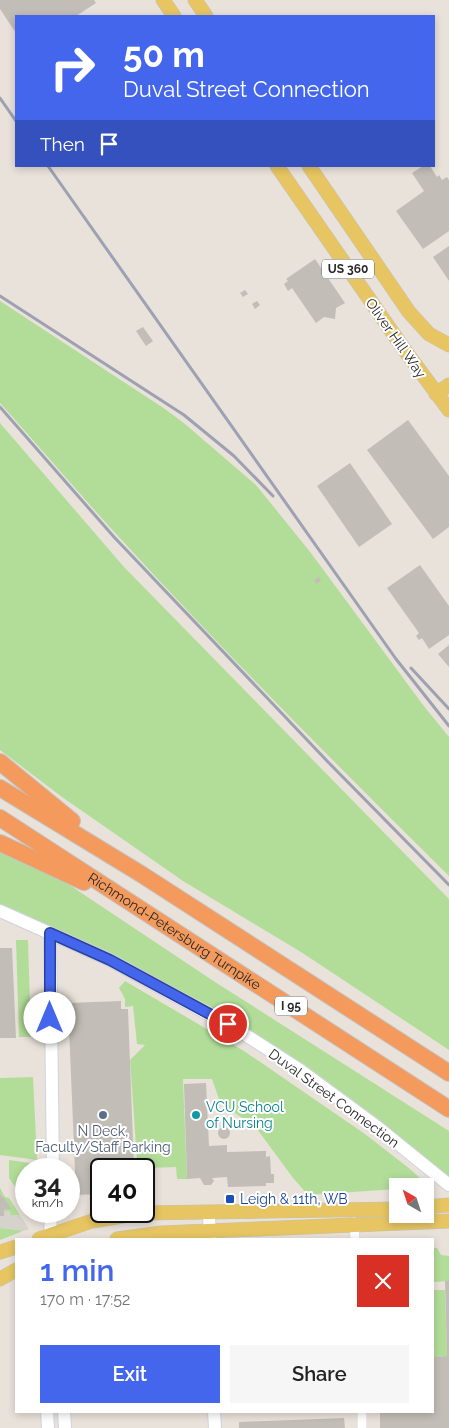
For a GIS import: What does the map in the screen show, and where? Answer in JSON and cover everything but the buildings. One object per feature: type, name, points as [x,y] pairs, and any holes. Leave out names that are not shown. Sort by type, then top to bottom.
[{"type":"highway","points":[[0,762],[53,806],[142,874]]},
{"type":"highway","name":"I 95","points":[[0,788],[142,874],[449,1073]]},
{"type":"highway","name":"Richmond-Petersburg Turnpike","points":[[0,818],[449,1109]]},
{"type":"highway","points":[[0,843],[132,904]]},
{"type":"main road","points":[[163,0],[173,15]]},
{"type":"main road","points":[[195,0],[205,15]]},
{"type":"main road","name":"Oliver Hill Way","points":[[278,167],[449,410]]},
{"type":"main road","name":"Oliver Hill Way","points":[[310,167],[409,312],[429,334],[449,345]]},
{"type":"main road","points":[[436,394],[449,384]]},
{"type":"main road","points":[[434,1206],[449,1205]]},
{"type":"main road","points":[[46,1237],[78,1225],[118,1216],[163,1212],[389,1209]]},
{"type":"main road","points":[[124,1238],[150,1234],[210,1235],[355,1232],[449,1221]]},
{"type":"main road","points":[[0,1252],[15,1247]]},
{"type":"main road","points":[[0,1279],[15,1271]]},
{"type":"street","name":"Duval Street Connection","points":[[0,911],[110,960],[244,1034],[300,1070],[370,1121],[449,1186]]},
{"type":"street","points":[[50,933],[50,1061],[53,1158]]},
{"type":"street","points":[[354,1211],[355,1232]]},
{"type":"street","points":[[209,1212],[210,1235]]},
{"type":"street","points":[[46,1237],[49,1223]]},
{"type":"street","points":[[47,1413],[48,1428]]},
{"type":"street","points":[[64,1413],[65,1428]]},
{"type":"street","points":[[214,1413],[215,1428]]},
{"type":"street","points":[[362,1413],[362,1428]]},
{"type":"green space","points":[[0,301],[185,424],[256,485],[311,553],[423,705],[449,737],[449,876],[199,623],[103,520],[0,403]]},
{"type":"green space","points":[[0,423],[124,567],[449,899],[449,1050],[301,952],[183,881],[62,797],[0,750]]},
{"type":"green space","points":[[0,852],[65,882],[215,982],[449,1131],[449,1177],[365,1110],[297,1061],[217,1010],[118,958],[0,905]]},
{"type":"green space","points":[[16,940],[28,940],[31,1037],[19,1037]]},
{"type":"green space","points":[[125,981],[244,1051],[365,1134],[420,1178],[389,1178],[389,1190],[308,1195],[257,1129],[220,1102],[212,1079],[183,1079],[187,1179],[177,1179],[176,1167],[155,1168],[155,1158],[137,1158],[130,1060],[145,1045],[137,1044],[133,1006],[125,1007],[125,999],[119,988]]},
{"type":"green space","points":[[33,1077],[37,1158],[0,1155],[0,1078]]},
{"type":"green space","points":[[9,1160],[15,1161],[15,1187],[9,1178]]},
{"type":"green space","points":[[0,1188],[5,1197],[9,1198],[15,1207],[15,1216],[10,1216],[4,1211],[4,1209],[11,1208],[0,1193]]},
{"type":"green space","points":[[0,1228],[20,1230],[21,1232],[0,1240]]},
{"type":"green space","points":[[434,1248],[437,1248],[441,1255],[449,1256],[449,1281],[434,1282]]},
{"type":"green space","points":[[434,1290],[445,1290],[447,1356],[434,1357]]},
{"type":"shaded area","points":[[4,1211],[10,1211],[11,1216],[15,1216],[15,1223],[25,1223],[29,1229],[21,1232],[20,1230],[0,1228],[0,1216],[4,1216]]},
{"type":"railway","points":[[0,98],[15,120]]},
{"type":"railway","points":[[49,167],[396,659],[449,726]]},
{"type":"railway","points":[[0,296],[184,415],[234,456],[273,496]]},
{"type":"railway","points":[[0,407],[114,537],[329,763],[449,885]]},
{"type":"railway","points":[[411,668],[449,709]]},
{"type":"place","name":"N Deck, Faculty/Staff Parking","points":[[103,1115]]},
{"type":"place","name":"VCU School of Nursing","points":[[196,1115]]},
{"type":"place","name":"Leigh & 11th, WB","points":[[230,1199]]},
{"type":"route","points":[[50,1018],[50,933],[110,960],[228,1024]]}]
